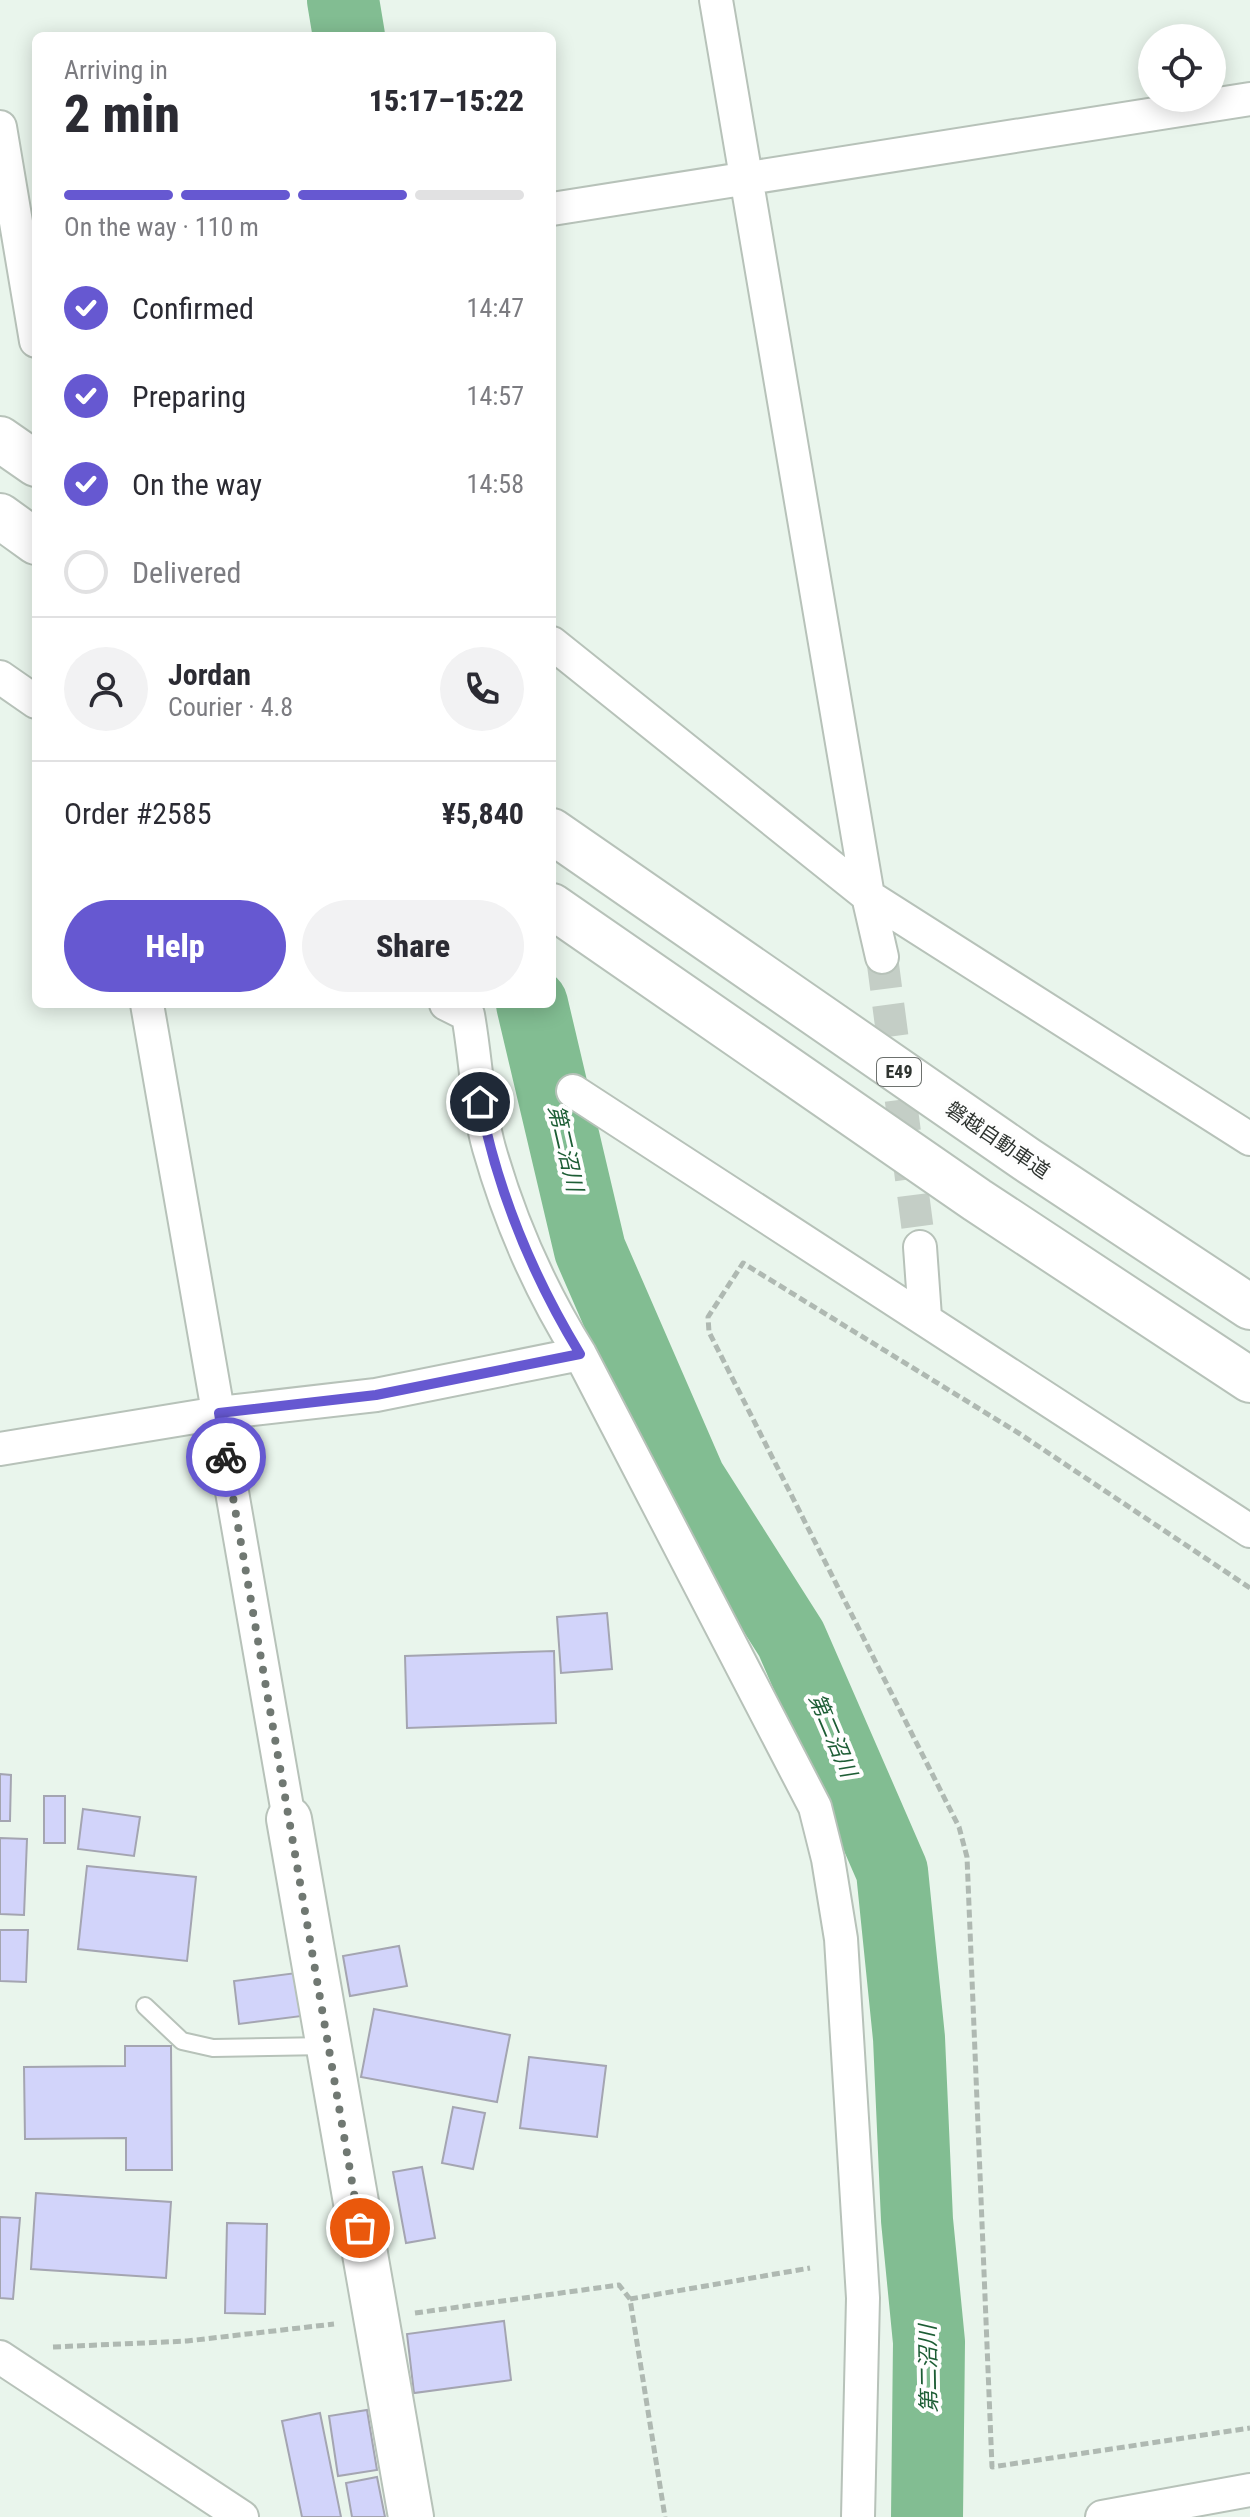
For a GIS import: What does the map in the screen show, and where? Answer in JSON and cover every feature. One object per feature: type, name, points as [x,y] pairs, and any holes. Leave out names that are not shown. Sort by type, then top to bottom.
[{"type":"main road","points":[[0,439],[32,461]]},
{"type":"main road","points":[[0,516],[32,539]]},
{"type":"main road","name":"磐越自動車道","points":[[556,834],[1013,1151],[1250,1307]]},
{"type":"main road","points":[[556,909],[977,1200],[1250,1380]]},
{"type":"main road","points":[[289,1819],[411,2517]]},
{"type":"street","points":[[716,0],[868,896],[882,957]]},
{"type":"street","points":[[556,208],[1250,99]]},
{"type":"street","points":[[0,127],[32,287]]},
{"type":"street","points":[[0,264],[32,287]]},
{"type":"street","points":[[556,646],[868,896],[1250,1139]]},
{"type":"street","points":[[0,677],[32,699]]},
{"type":"street","points":[[148,1008],[289,1819]]},
{"type":"street","points":[[454,1008],[468,1015],[489,1147],[524,1251],[815,1807],[828,1859],[841,1939],[863,2298],[858,2517]]},
{"type":"street","points":[[573,1091],[1250,1531]]},
{"type":"street","points":[[920,1247],[925,1317]]},
{"type":"street","points":[[0,1449],[219,1413],[376,1395],[580,1354]]},
{"type":"street","points":[[0,2357],[242,2517]]},
{"type":"street","points":[[1102,2517],[1250,2490]]},
{"type":"lane","points":[[145,2006],[182,2041],[213,2048],[328,2046]]},
{"type":"path","points":[[1250,1588],[1020,1434],[743,1263],[708,1317],[709,1332],[959,1827],[967,1857],[992,2467],[1250,2428]]},
{"type":"path","points":[[630,2299],[810,2268]]},
{"type":"building","points":[[607,1613],[612,1669],[561,1673],[557,1617]]},
{"type":"building","points":[[554,1651],[556,1723],[407,1728],[405,1656]]},
{"type":"building","points":[[0,1774],[11,1775],[10,1821],[0,1821]]},
{"type":"building","points":[[44,1796],[65,1796],[65,1843],[44,1843]]},
{"type":"building","points":[[83,1809],[140,1817],[134,1856],[78,1849]]},
{"type":"building","points":[[0,1838],[27,1839],[24,1915],[0,1914]]},
{"type":"building","points":[[87,1866],[196,1877],[187,1961],[78,1949]]},
{"type":"building","points":[[0,1930],[28,1930],[26,1982],[0,1981]]},
{"type":"building","points":[[399,1946],[407,1986],[350,1996],[343,1956]]},
{"type":"building","points":[[296,1973],[302,2016],[239,2024],[234,1981]]},
{"type":"building","points":[[374,2009],[510,2035],[497,2102],[361,2077]]},
{"type":"building","points":[[125,2046],[171,2046],[172,2170],[126,2170],[126,2138],[25,2139],[24,2067],[125,2066]]},
{"type":"building","points":[[529,2057],[606,2066],[597,2137],[520,2128]]},
{"type":"building","points":[[453,2107],[485,2113],[473,2169],[442,2163]]},
{"type":"building","points":[[422,2167],[435,2238],[406,2243],[393,2172]]},
{"type":"building","points":[[36,2193],[171,2202],[166,2278],[31,2269]]},
{"type":"building","points":[[0,2217],[20,2218],[13,2299],[0,2298]]},
{"type":"building","points":[[227,2223],[267,2224],[265,2314],[225,2313]]},
{"type":"building","points":[[504,2321],[511,2380],[414,2393],[407,2334]]},
{"type":"building","points":[[367,2410],[377,2470],[338,2476],[329,2416]]},
{"type":"building","points":[[320,2413],[341,2517],[302,2517],[282,2421]]},
{"type":"building","points":[[377,2477],[385,2517],[352,2517],[346,2483]]},
{"type":"waterway","name":"第二沼川","points":[[343,0],[348,32]]},
{"type":"waterway","name":"第二沼川","points":[[533,1008],[590,1250],[690,1480],[791,1639],[892,1871],[909,2038],[917,2220],[929,2342],[927,2517]]},
{"type":"tunnel","points":[[882,957],[920,1247]]},
{"type":"way so far","points":[[226,1457],[360,2228]]},
{"type":"route","points":[[226,1457],[219,1413],[376,1395],[580,1354],[546,1298],[524,1251],[489,1147],[480,1102]]}]
